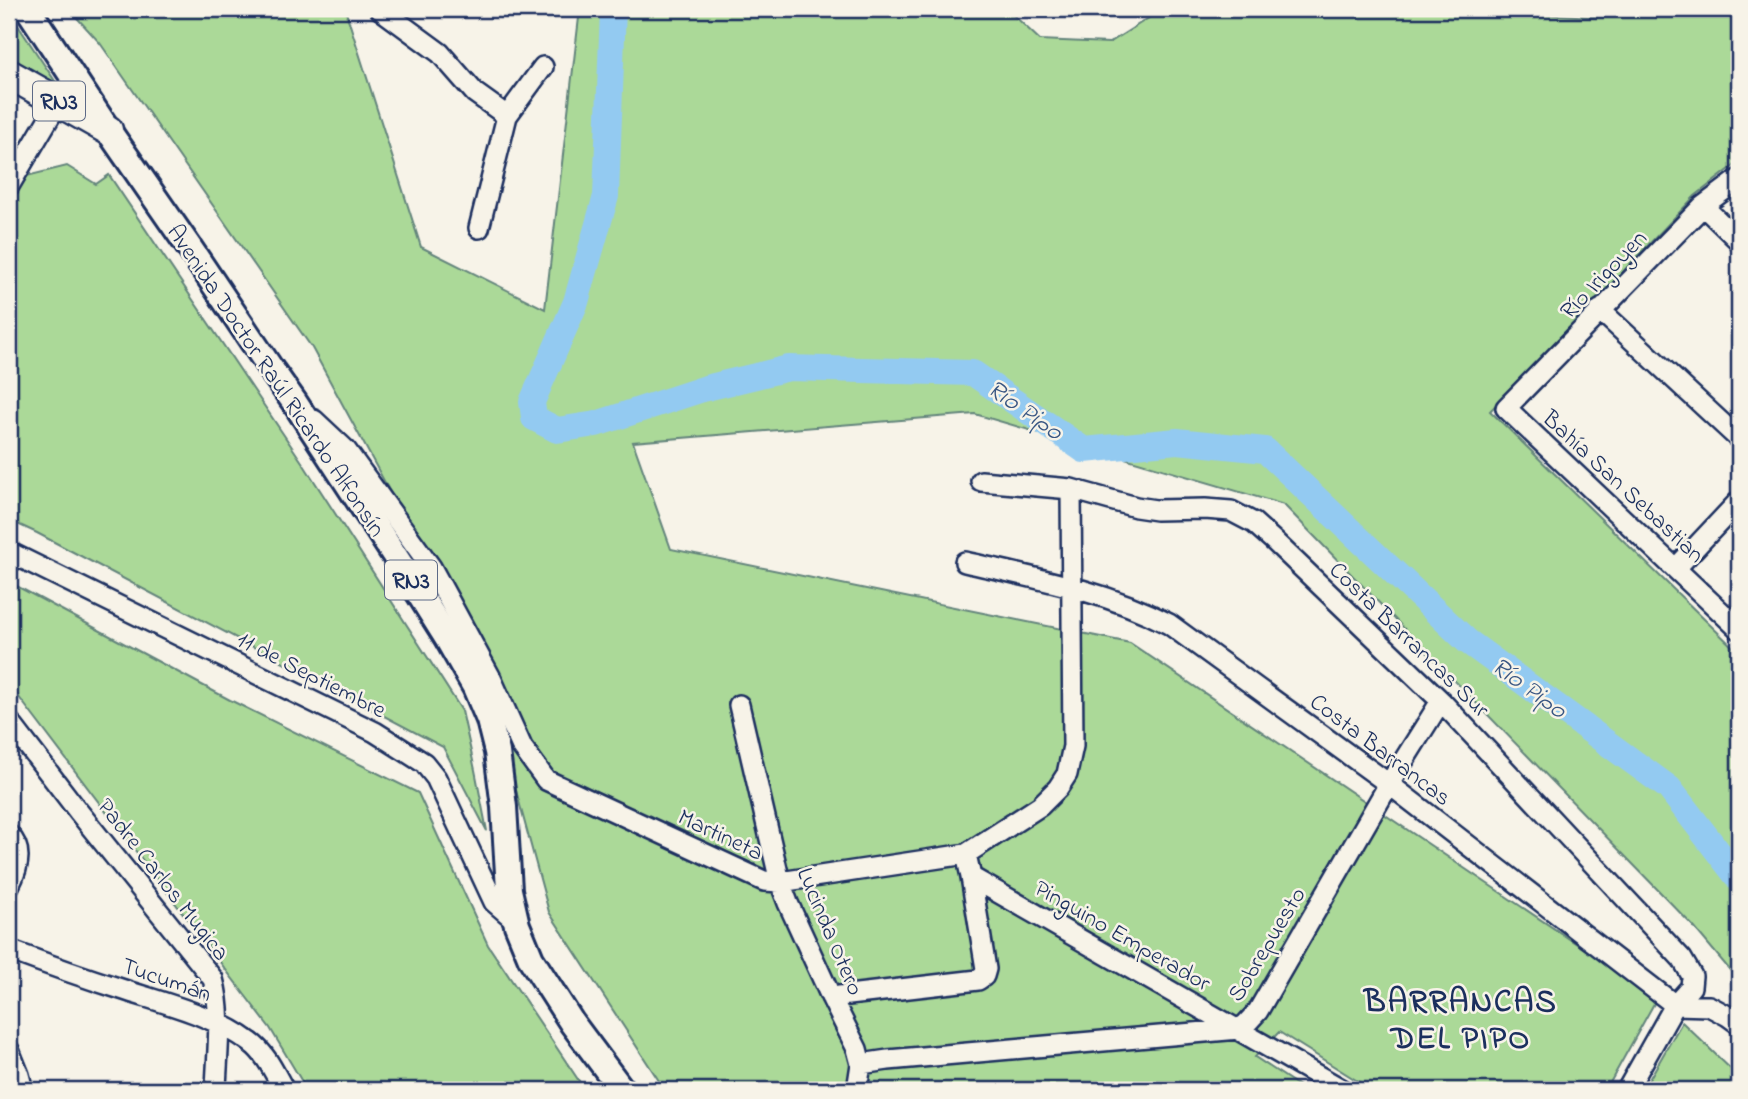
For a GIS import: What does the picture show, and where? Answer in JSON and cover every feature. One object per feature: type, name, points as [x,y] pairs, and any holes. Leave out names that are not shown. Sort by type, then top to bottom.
[{"type":"highway","name":"RN3","points":[[9,74],[108,130]]},
{"type":"main road","name":"Avenida Doctor Raúl Ricardo Alfonsín","points":[[28,9],[295,403],[408,576],[475,687],[489,720],[497,752],[508,774],[504,807],[509,890],[516,921],[531,960],[572,1023],[622,1090]]},
{"type":"street","points":[[380,9],[440,54],[475,93],[506,116]]},
{"type":"street","points":[[479,228],[506,116],[543,67]]},
{"type":"street","points":[[9,186],[59,101]]},
{"type":"street","name":"Río Irigoyen","points":[[1506,408],[1703,206],[1739,179]]},
{"type":"street","points":[[1703,206],[1739,241]]},
{"type":"street","points":[[1600,310],[1739,439]]},
{"type":"street","name":"Martineta","points":[[295,403],[346,450],[431,567],[490,676],[522,747],[546,780],[764,881],[780,882],[966,855],[1040,806],[1058,788],[1067,774],[1073,746],[1071,489]]},
{"type":"street","name":"Bahía San Sebastian","points":[[1506,408],[1739,629]]},
{"type":"street","name":"Costa Barrancas Sur","points":[[981,481],[1071,489],[1136,508],[1231,511],[1254,523],[1441,701],[1682,959],[1692,976],[1691,987],[1675,1004]]},
{"type":"street","points":[[1676,568],[1739,501]]},
{"type":"street","name":"11 de Septiembre","points":[[9,552],[375,732],[424,763],[436,778],[494,902],[516,921]]},
{"type":"street","name":"Costa Barrancas","points":[[965,562],[1070,587],[1143,610],[1170,624],[1389,784],[1675,1004]]},
{"type":"street","name":"Sobrepuesto","points":[[861,1064],[1238,1029],[1246,1024],[1258,1011],[1389,784],[1441,701]]},
{"type":"street","name":"Lucinda Otero","points":[[739,705],[780,882],[857,1049],[861,1064]]},
{"type":"street","name":"Padre Carlos Mugica","points":[[9,721],[213,979],[218,996],[216,1090]]},
{"type":"street","points":[[9,886],[17,871],[19,853],[11,836]]},
{"type":"street","points":[[831,997],[978,980],[984,976],[986,969],[966,855]]},
{"type":"street","name":"Pinguino Emperador","points":[[971,877],[1343,1090]]},
{"type":"street","name":"Tucumán","points":[[9,950],[218,1023],[252,1043],[266,1058],[284,1090]]},
{"type":"street","points":[[1627,1090],[1675,1004],[1709,1006],[1739,1024]]},
{"type":"street","points":[[9,1050],[23,1090]]},
{"type":"street","points":[[857,1090],[861,1064]]},
{"type":"green space","points":[[69,9],[345,9],[421,247],[545,309],[580,9],[1007,9],[1040,40],[1109,43],[1163,9],[1444,9],[1594,17],[1601,9],[1739,9],[1739,162],[1695,196],[1490,411],[1739,653],[1739,981],[1693,926],[1284,505],[975,414],[633,442],[671,549],[1130,643],[1657,998],[1606,1090],[1372,1090],[1279,1032],[1255,1057],[1305,1090],[665,1090],[549,912],[480,658],[312,348],[100,43]]},
{"type":"green space","points":[[9,12],[59,87],[9,57]]},
{"type":"green space","points":[[67,166],[96,184],[109,175],[302,462],[462,711],[487,831],[443,747],[9,520],[9,178],[11,180]]},
{"type":"green space","points":[[9,582],[230,700],[418,793],[488,945],[585,1090],[307,1090],[270,1028],[9,684]]},
{"type":"green space","points":[[1682,1022],[1739,1077],[1739,1090],[1643,1090]]},
{"type":"waterway","name":"Río Pipo","points":[[613,9],[606,196],[576,302],[532,402],[534,418],[557,430],[596,424],[706,388],[789,368],[973,373],[1084,450],[1177,441],[1265,450],[1467,641],[1669,788],[1739,879]]},
{"type":"district","name":"BARRANCAS DEL PIPO","points":[[1461,1018]]}]
